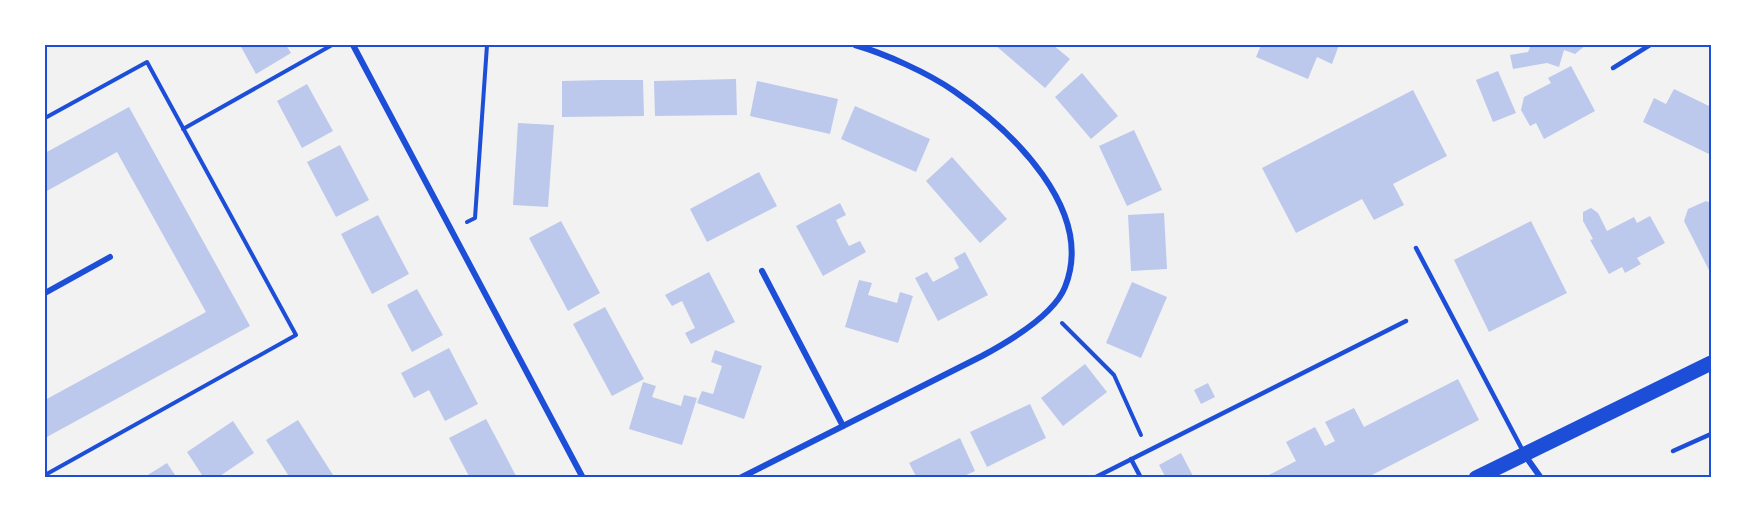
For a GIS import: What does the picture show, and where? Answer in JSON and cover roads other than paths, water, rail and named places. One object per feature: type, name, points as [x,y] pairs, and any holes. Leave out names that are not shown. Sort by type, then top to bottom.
[{"type":"main road","points":[[1476,478],[1711,363]]},
{"type":"street","points":[[353,45],[583,478]]},
{"type":"street","points":[[740,478],[992,351],[1012,339],[1049,310],[1065,289],[1071,265],[1071,238],[1062,208],[1046,178],[1020,148],[987,116],[953,90],[915,70],[855,45]]},
{"type":"street","points":[[45,293],[110,257]]},
{"type":"street","points":[[762,271],[843,426]]},
{"type":"street","points":[[1524,454],[1541,478]]},
{"type":"lane","points":[[1613,68],[1650,45]]},
{"type":"lane","points":[[1416,248],[1524,454]]},
{"type":"lane","points":[[1095,478],[1406,321]]},
{"type":"lane","points":[[1673,451],[1711,434]]},
{"type":"lane","points":[[1131,459],[1141,478]]}]
